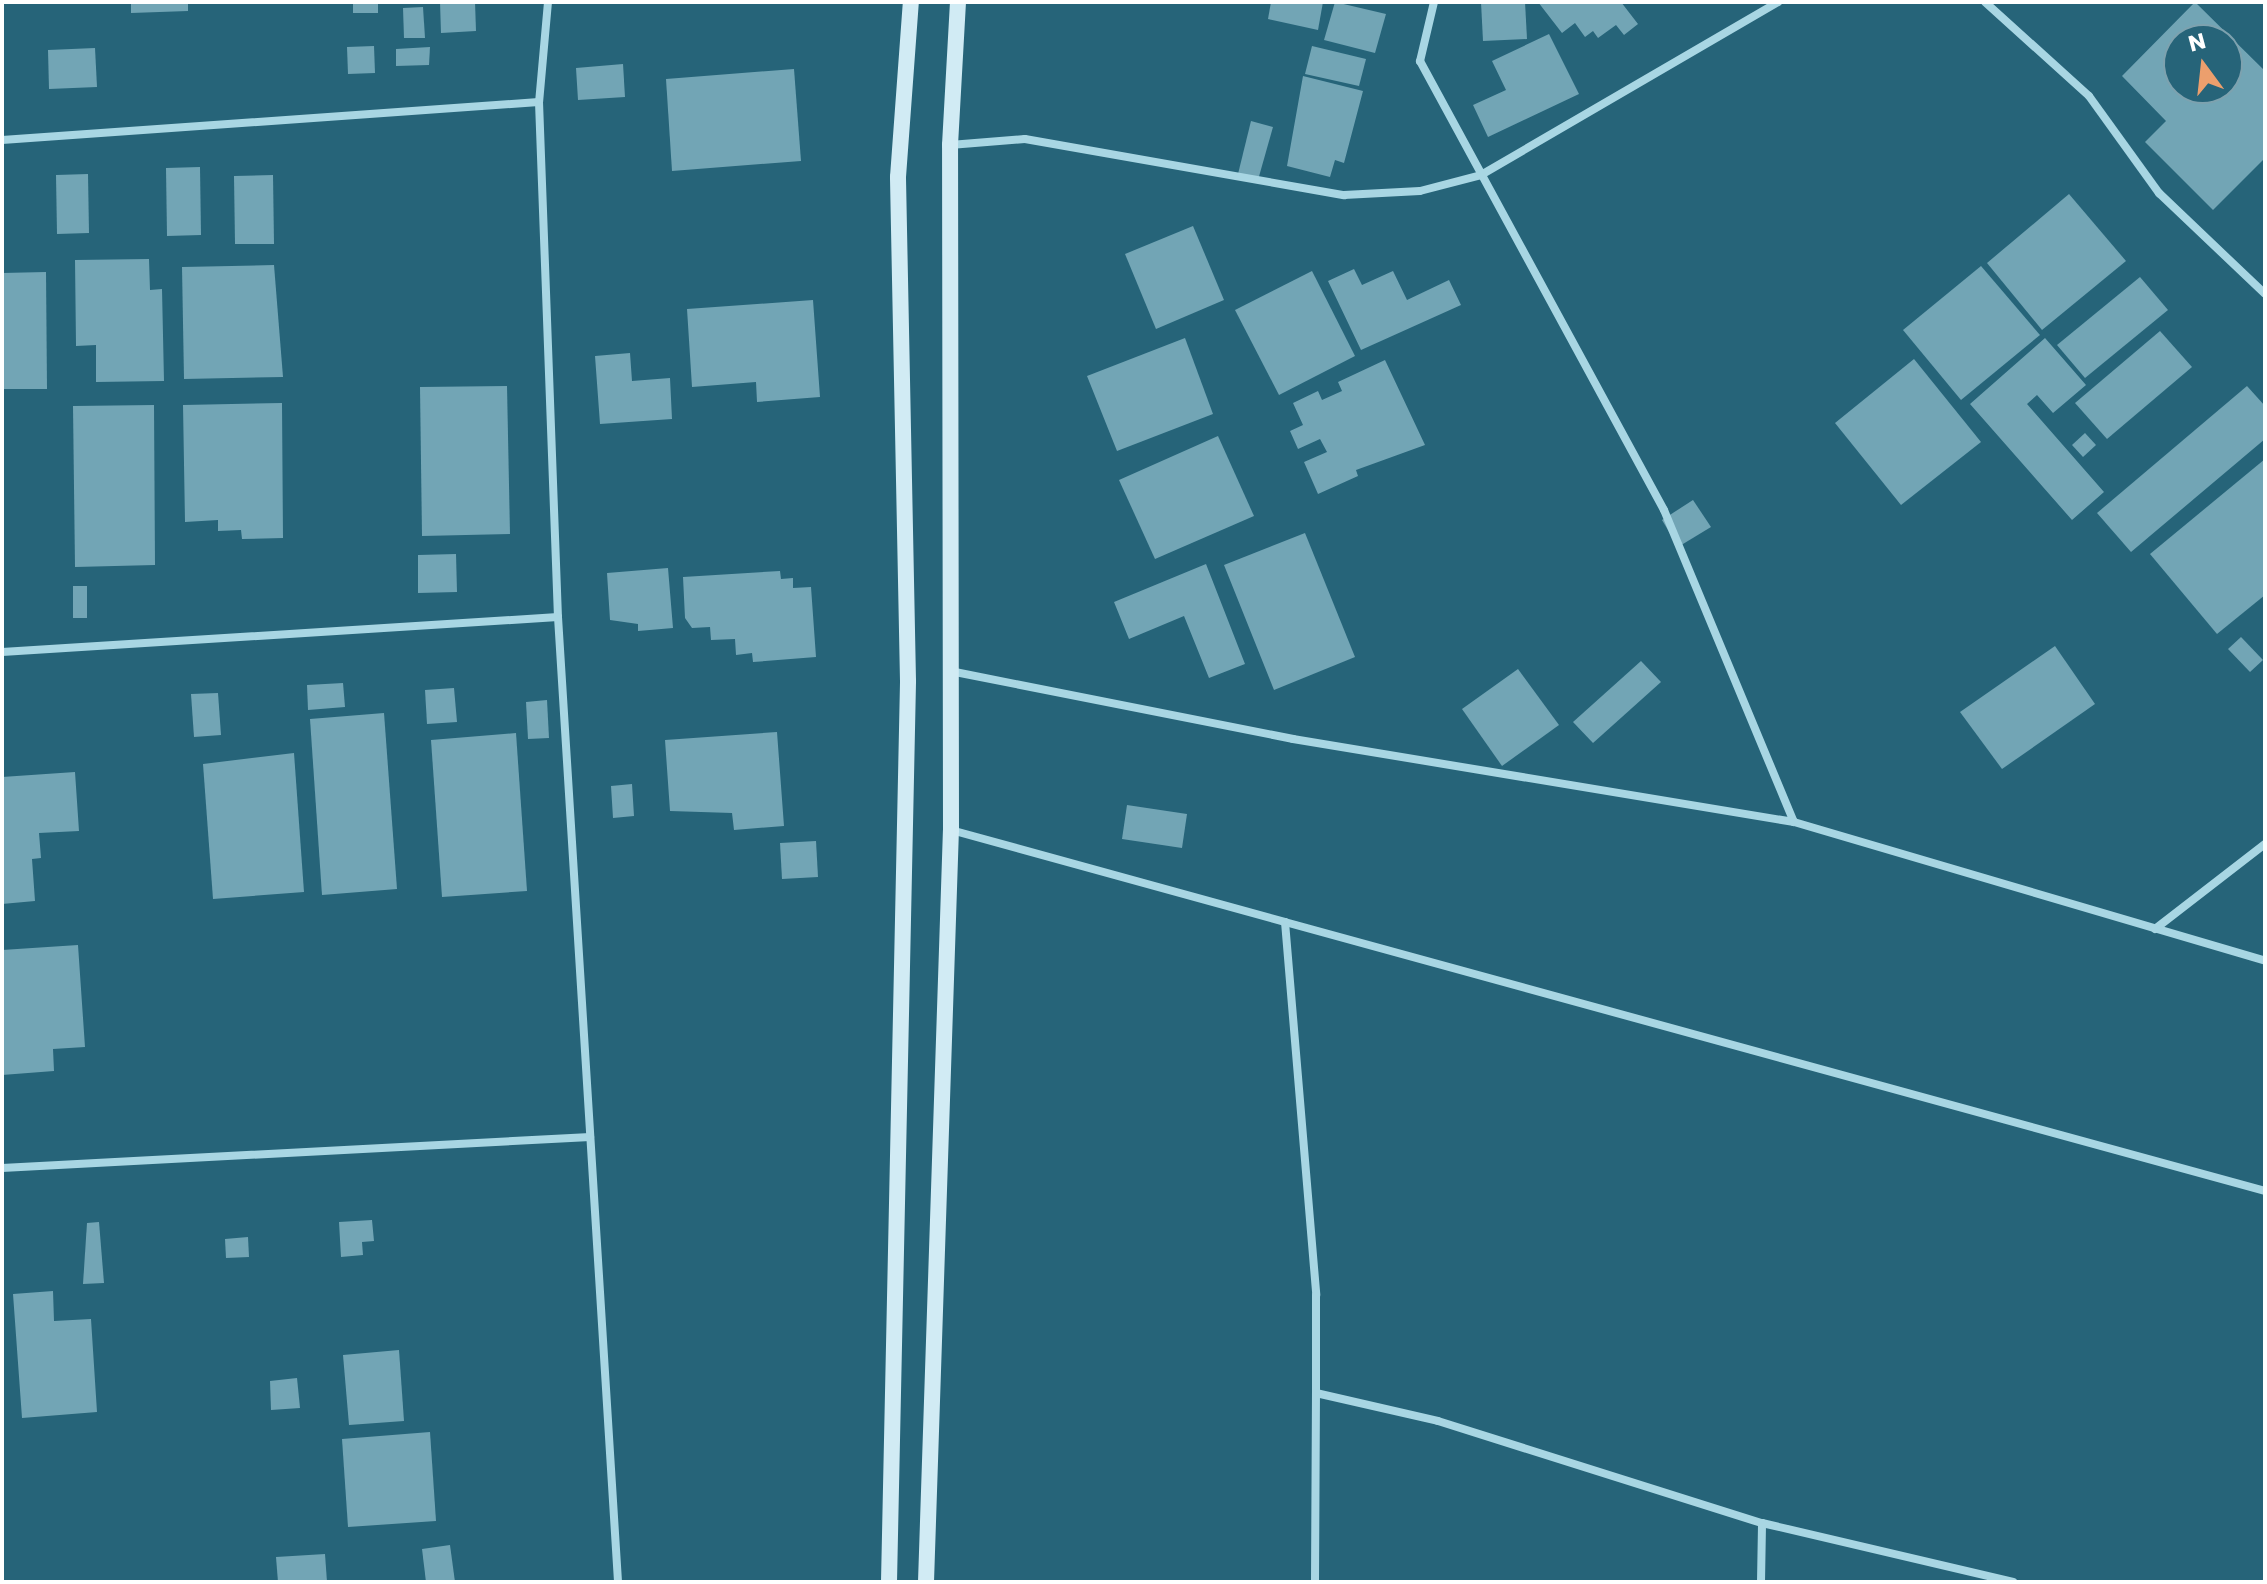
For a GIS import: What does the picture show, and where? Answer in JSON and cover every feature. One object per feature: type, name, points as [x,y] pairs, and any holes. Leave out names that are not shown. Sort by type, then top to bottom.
[{"type":"main road","points":[[889,1582],[908,681],[898,177],[911,2]]},
{"type":"main road","points":[[926,1582],[951,830],[950,145],[958,2]]},
{"type":"street","points":[[548,2],[539,102],[558,617],[618,1582]]},
{"type":"street","points":[[1434,2],[1420,61],[1664,510],[1794,822]]},
{"type":"street","points":[[950,145],[1025,139],[1344,195],[1420,191],[1481,175],[1778,2]]},
{"type":"street","points":[[1985,2],[2089,96],[2159,193],[2265,294]]},
{"type":"street","points":[[2,140],[539,102]]},
{"type":"street","points":[[2,652],[558,617]]},
{"type":"street","points":[[949,671],[1293,739],[1794,822],[2265,961]]},
{"type":"street","points":[[951,830],[2265,1191]]},
{"type":"street","points":[[2155,929],[2265,844]]},
{"type":"street","points":[[1285,922],[1316,1295],[1315,1582]]},
{"type":"street","points":[[2,1168],[590,1137]]},
{"type":"street","points":[[1316,1393],[1438,1421],[1762,1523],[2013,1582]]},
{"type":"street","points":[[1761,1582],[1762,1523]]},
{"type":"building","points":[[131,2],[188,2],[188,11],[131,13]]},
{"type":"building","points":[[353,2],[378,2],[378,13],[353,13]]},
{"type":"building","points":[[440,2],[475,2],[476,31],[441,33]]},
{"type":"building","points":[[1271,2],[1323,2],[1318,30],[1268,19]]},
{"type":"building","points":[[1335,2],[1386,14],[1375,53],[1324,40]]},
{"type":"building","points":[[1481,2],[1525,2],[1527,39],[1483,41]]},
{"type":"building","points":[[1538,2],[1621,2],[1638,24],[1624,35],[1616,25],[1598,38],[1593,31],[1585,37],[1575,23],[1562,33]]},
{"type":"building","points":[[2195,2],[2217,24],[2173,24]]},
{"type":"building","points":[[423,7],[425,38],[404,38],[403,8]]},
{"type":"building","points":[[1549,34],[1579,94],[1488,137],[1473,105],[1506,90],[1492,61]]},
{"type":"building","points":[[2163,34],[2163,104],[2243,104],[2243,49],[2265,71],[2265,158],[2213,210],[2145,142],[2166,121],[2122,76]]},
{"type":"building","points":[[374,46],[375,73],[348,74],[347,47]]},
{"type":"building","points":[[1312,46],[1366,59],[1359,86],[1305,74]]},
{"type":"building","points":[[430,47],[429,65],[396,66],[396,49]]},
{"type":"building","points":[[95,48],[97,87],[49,89],[48,50]]},
{"type":"building","points":[[623,64],[625,97],[578,100],[576,68]]},
{"type":"building","points":[[794,69],[801,161],[672,171],[666,79]]},
{"type":"building","points":[[1303,76],[1363,91],[1344,163],[1335,160],[1330,177],[1287,166]]},
{"type":"building","points":[[1251,121],[1273,127],[1258,180],[1238,174]]},
{"type":"building","points":[[200,167],[201,235],[167,236],[166,168]]},
{"type":"building","points":[[88,174],[89,233],[57,234],[56,175]]},
{"type":"building","points":[[273,175],[274,244],[235,244],[234,176]]},
{"type":"building","points":[[2069,194],[2126,261],[2042,330],[1987,263]]},
{"type":"building","points":[[1193,226],[1224,300],[1156,329],[1125,254]]},
{"type":"building","points":[[149,259],[150,290],[162,289],[164,381],[96,382],[96,345],[76,346],[75,260]]},
{"type":"building","points":[[274,265],[283,377],[184,379],[182,267]]},
{"type":"building","points":[[1981,266],[2040,335],[1961,400],[1903,330]]},
{"type":"building","points":[[1354,269],[1362,285],[1393,271],[1407,300],[1449,280],[1461,305],[1361,350],[1328,281]]},
{"type":"building","points":[[1312,271],[1355,356],[1279,395],[1235,310]]},
{"type":"building","points":[[46,272],[47,389],[2,389],[2,273]]},
{"type":"building","points":[[2140,277],[2168,310],[2085,378],[2057,345]]},
{"type":"building","points":[[813,300],[820,397],[757,402],[756,382],[692,387],[687,309]]},
{"type":"building","points":[[2160,331],[2192,367],[2107,439],[2075,403]]},
{"type":"building","points":[[1185,338],[1213,414],[1117,451],[1087,376]]},
{"type":"building","points":[[2045,338],[2086,385],[2053,413],[2037,395],[2027,404],[2104,492],[2072,520],[1970,404]]},
{"type":"building","points":[[630,353],[632,381],[670,378],[672,419],[600,424],[595,356]]},
{"type":"building","points":[[1914,359],[1981,442],[1901,505],[1835,423]]},
{"type":"building","points":[[1385,360],[1425,445],[1356,470],[1358,476],[1318,494],[1304,462],[1327,452],[1320,439],[1298,449],[1290,431],[1303,425],[1293,403],[1318,391],[1322,400],[1342,391],[1338,382]]},
{"type":"building","points":[[507,386],[510,534],[422,536],[420,387]]},
{"type":"building","points":[[2247,386],[2265,406],[2265,439],[2131,552],[2097,513]]},
{"type":"building","points":[[282,403],[283,538],[242,539],[241,530],[218,531],[218,520],[185,522],[183,405]]},
{"type":"building","points":[[154,405],[155,565],[75,567],[73,406]]},
{"type":"building","points":[[2085,433],[2096,445],[2083,457],[2072,445]]},
{"type":"building","points":[[1218,436],[1254,516],[1155,559],[1119,480]]},
{"type":"building","points":[[2265,459],[2265,595],[2217,634],[2150,554]]},
{"type":"building","points":[[1693,500],[1711,527],[1678,547],[1662,520]]},
{"type":"building","points":[[1305,533],[1355,657],[1274,690],[1224,565]]},
{"type":"building","points":[[456,554],[457,592],[418,593],[418,555]]},
{"type":"building","points":[[1206,564],[1245,664],[1209,678],[1184,616],[1129,639],[1114,602]]},
{"type":"building","points":[[668,568],[673,628],[638,631],[638,624],[610,620],[607,573]]},
{"type":"building","points":[[780,571],[781,579],[793,578],[793,588],[811,587],[816,657],[753,662],[752,653],[736,655],[735,639],[711,640],[710,627],[692,628],[685,618],[683,577]]},
{"type":"building","points":[[73,586],[87,586],[87,618],[73,618]]},
{"type":"building","points":[[2241,637],[2263,660],[2250,672],[2228,649]]},
{"type":"building","points":[[2055,646],[2095,704],[2002,769],[1960,712]]},
{"type":"building","points":[[1641,661],[1661,682],[1593,743],[1573,722]]},
{"type":"building","points":[[1518,669],[1559,725],[1502,766],[1462,709]]},
{"type":"building","points":[[343,683],[345,707],[308,710],[307,685]]},
{"type":"building","points":[[454,688],[457,722],[427,724],[425,690]]},
{"type":"building","points":[[218,693],[221,735],[194,737],[191,694]]},
{"type":"building","points":[[547,700],[549,738],[528,739],[526,702]]},
{"type":"building","points":[[384,713],[397,889],[322,895],[310,719]]},
{"type":"building","points":[[777,732],[784,826],[734,830],[732,813],[670,811],[665,740]]},
{"type":"building","points":[[516,733],[527,891],[442,897],[431,740]]},
{"type":"building","points":[[294,753],[304,892],[213,899],[203,764]]},
{"type":"building","points":[[75,772],[79,831],[39,833],[41,858],[32,859],[35,901],[2,904],[2,777]]},
{"type":"building","points":[[632,784],[634,816],[613,818],[611,786]]},
{"type":"building","points":[[1127,805],[1187,814],[1182,848],[1122,839]]},
{"type":"building","points":[[816,841],[818,877],[782,879],[780,843]]},
{"type":"building","points":[[78,945],[85,1047],[53,1049],[54,1071],[2,1075],[2,950]]},
{"type":"building","points":[[372,1220],[374,1241],[362,1242],[363,1255],[341,1257],[339,1222]]},
{"type":"building","points":[[99,1222],[104,1283],[83,1284],[87,1223]]},
{"type":"building","points":[[248,1237],[249,1257],[226,1258],[225,1239]]},
{"type":"building","points":[[53,1291],[54,1321],[91,1319],[97,1412],[22,1418],[13,1294]]},
{"type":"building","points":[[399,1350],[404,1421],[349,1425],[343,1355]]},
{"type":"building","points":[[297,1378],[300,1408],[271,1410],[270,1381]]},
{"type":"building","points":[[430,1432],[436,1521],[348,1527],[342,1439]]},
{"type":"building","points":[[450,1545],[455,1582],[426,1582],[422,1549]]},
{"type":"building","points":[[325,1554],[327,1582],[278,1582],[276,1557]]}]
